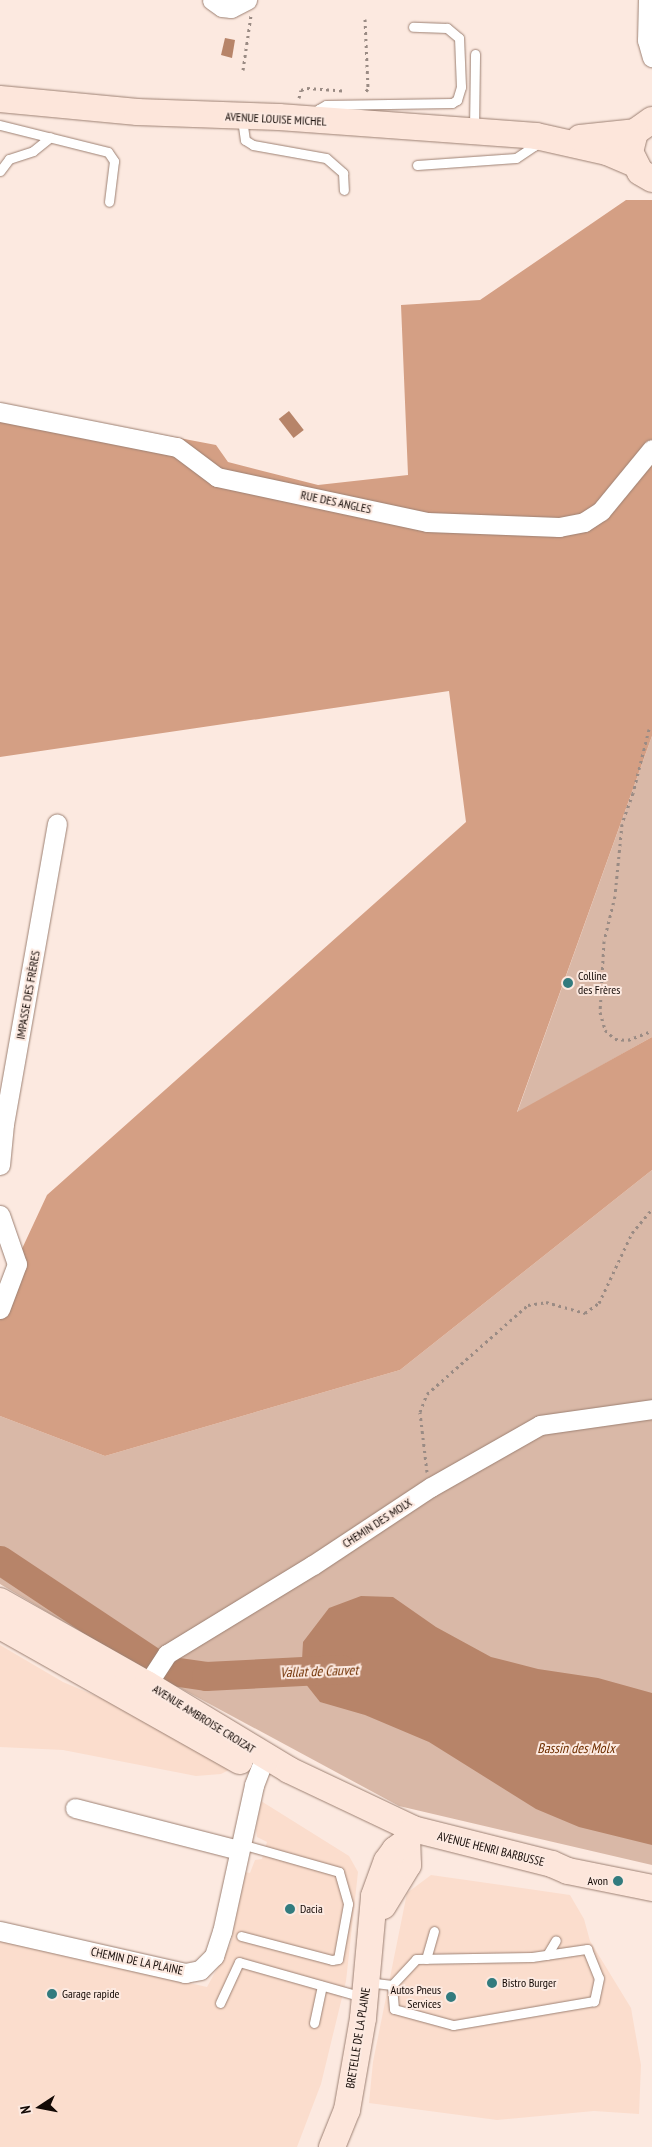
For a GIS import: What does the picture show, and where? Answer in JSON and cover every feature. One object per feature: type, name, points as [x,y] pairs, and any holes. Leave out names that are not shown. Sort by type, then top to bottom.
[{"type":"main road","name":"AVENUE LOUISE MICHEL","points":[[0,99],[137,112],[319,120],[544,137],[608,137],[646,122]]},
{"type":"main road","points":[[642,171],[631,142],[646,122]]},
{"type":"main road","name":"AVENUE LOUISE MICHEL","points":[[544,137],[607,152],[642,171]]},
{"type":"main road","name":"AVENUE AMBROISE CROIZAT","points":[[0,1601],[150,1679],[261,1764],[316,1803],[410,1835]]},
{"type":"main road","name":"AVENUE AMBROISE CROIZAT","points":[[0,1626],[150,1679]]},
{"type":"main road","name":"AVENUE HENRI BARBUSSE","points":[[410,1835],[475,1862],[551,1873],[568,1871],[652,1888]]},
{"type":"main road","name":"BRETELLE DE LA PLAINE","points":[[332,2147],[347,2110],[375,1988],[374,1896],[387,1862],[395,1850],[410,1835]]},
{"type":"street","points":[[212,0],[222,7],[231,8],[249,5]]},
{"type":"street","points":[[648,0],[647,40],[652,57]]},
{"type":"street","name":"RUE DES ANGLES","points":[[0,412],[177,447],[217,477],[427,522],[559,527],[584,522],[602,511],[652,449]]},
{"type":"street","name":"IMPASSE DES FRÈRES","points":[[0,1166],[4,1124],[58,824]]},
{"type":"street","points":[[0,1214],[17,1264],[0,1309]]},
{"type":"street","name":"CHEMIN DES MOLX","points":[[150,1679],[167,1654],[313,1565],[431,1487],[540,1425],[652,1409]]},
{"type":"street","name":"CHEMIN DE LA PLAINE","points":[[0,1931],[184,1973],[200,1970],[214,1956],[222,1932],[240,1847],[261,1764]]},
{"type":"street","points":[[75,1808],[240,1847]]},
{"type":"lane","points":[[319,120],[319,109],[326,105],[452,103],[457,100],[461,87],[459,38],[447,28],[413,27]]},
{"type":"lane","points":[[474,133],[475,54]]},
{"type":"lane","points":[[243,116],[244,140],[253,145],[326,158],[338,165],[343,173],[344,190]]},
{"type":"lane","points":[[0,125],[50,137],[113,156],[109,202]]},
{"type":"lane","points":[[0,171],[9,159],[33,151],[50,137]]},
{"type":"lane","points":[[417,164],[516,158],[544,137]]},
{"type":"lane","points":[[240,1847],[339,1872],[348,1904],[338,1959],[332,1960],[241,1936]]},
{"type":"lane","points":[[426,1959],[434,1931]]},
{"type":"lane","points":[[547,1955],[556,1940]]},
{"type":"lane","points":[[220,2003],[239,1962],[322,1986],[375,1988],[416,1959],[547,1955],[586,1949],[599,1978],[594,2002],[453,2025],[394,2009],[375,1988]]},
{"type":"lane","points":[[314,2023],[322,1986]]},
{"type":"path","points":[[243,70],[249,5]]},
{"type":"path","points":[[299,104],[301,90],[307,88],[365,92],[368,89],[365,19]]},
{"type":"path","points":[[649,729],[633,793],[622,824],[614,896],[604,941],[600,1012],[605,1030],[615,1038],[628,1040],[652,1031]]},
{"type":"path","points":[[431,1487],[423,1455],[420,1412],[427,1394],[528,1305],[546,1302],[585,1313],[599,1303],[632,1233],[652,1209]]},
{"type":"shaded area","points":[[626,200],[652,200],[652,736],[517,1112],[652,1037],[652,1170],[400,1370],[105,1456],[0,1416],[0,1296],[47,1195],[466,822],[449,691],[0,757],[0,404],[216,445],[228,462],[318,485],[408,475],[401,305],[480,300]]},
{"type":"shaded area","points":[[652,736],[652,1037],[517,1113]]},
{"type":"shaded area","points":[[652,1170],[652,1865],[399,1806],[130,1661],[0,1584],[0,1416],[105,1456],[400,1370]]},
{"type":"shaded area","points":[[0,1645],[63,1682],[115,1704],[231,1769],[221,1774],[196,1776],[63,1750],[0,1747]]},
{"type":"shaded area","points":[[261,1801],[349,1856],[358,1872],[346,1981],[321,2084],[297,2147],[0,2147],[0,1940],[207,1987],[231,1943],[245,1872],[250,1873],[255,1860],[262,1859],[267,1842],[257,1837],[256,1830]]},
{"type":"shaded area","points":[[431,1875],[570,1895],[584,1919],[590,1941],[631,2008],[641,2065],[639,2114],[594,2111],[497,2120],[369,2103],[373,2062],[407,1893]]},
{"type":"water","points":[[225,38],[235,40],[232,58],[221,55]]},
{"type":"water","points":[[289,411],[304,430],[294,438],[279,419]]},
{"type":"water","name":"Bassin des Molx","points":[[361,1596],[393,1597],[436,1627],[491,1657],[538,1669],[598,1678],[652,1693],[652,1845],[579,1827],[536,1809],[429,1742],[365,1715],[320,1702],[301,1678],[303,1642],[329,1608]]},
{"type":"waterway","name":"Vallat de Cauvet","points":[[0,1560],[165,1670],[206,1676],[341,1669]]},
{"type":"place","name":"Colline des Frères","points":[[568,983]]},
{"type":"place","name":"Avon","points":[[618,1881]]},
{"type":"place","name":"Dacia","points":[[290,1909]]},
{"type":"place","name":"Bistro Burger","points":[[492,1983]]},
{"type":"place","name":"Garage rapide","points":[[52,1994]]},
{"type":"place","name":"Autos Pneus Services","points":[[451,1997]]}]
